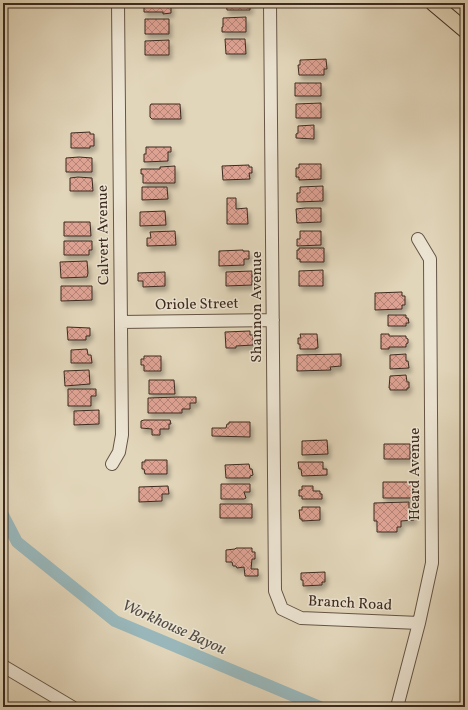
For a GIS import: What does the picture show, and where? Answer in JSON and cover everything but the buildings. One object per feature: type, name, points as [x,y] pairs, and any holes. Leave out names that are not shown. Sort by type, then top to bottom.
[{"type":"main road","points":[[433,3],[465,30]]},
{"type":"street","name":"Calvert Avenue","points":[[112,464],[119,452],[122,435],[118,3]]},
{"type":"street","name":"Shannon Avenue","points":[[270,3],[275,591],[282,609]]},
{"type":"street","name":"Heard Avenue","points":[[397,707],[419,623],[432,562],[430,259],[418,239]]},
{"type":"street","name":"Oriole Street","points":[[121,322],[273,320]]},
{"type":"street","name":"Branch Road","points":[[282,609],[301,618],[419,623]]},
{"type":"street","points":[[3,666],[8,672],[72,707]]},
{"type":"waterway","name":"Workhouse Bayou","points":[[3,515],[17,542],[115,621],[320,707]]}]
